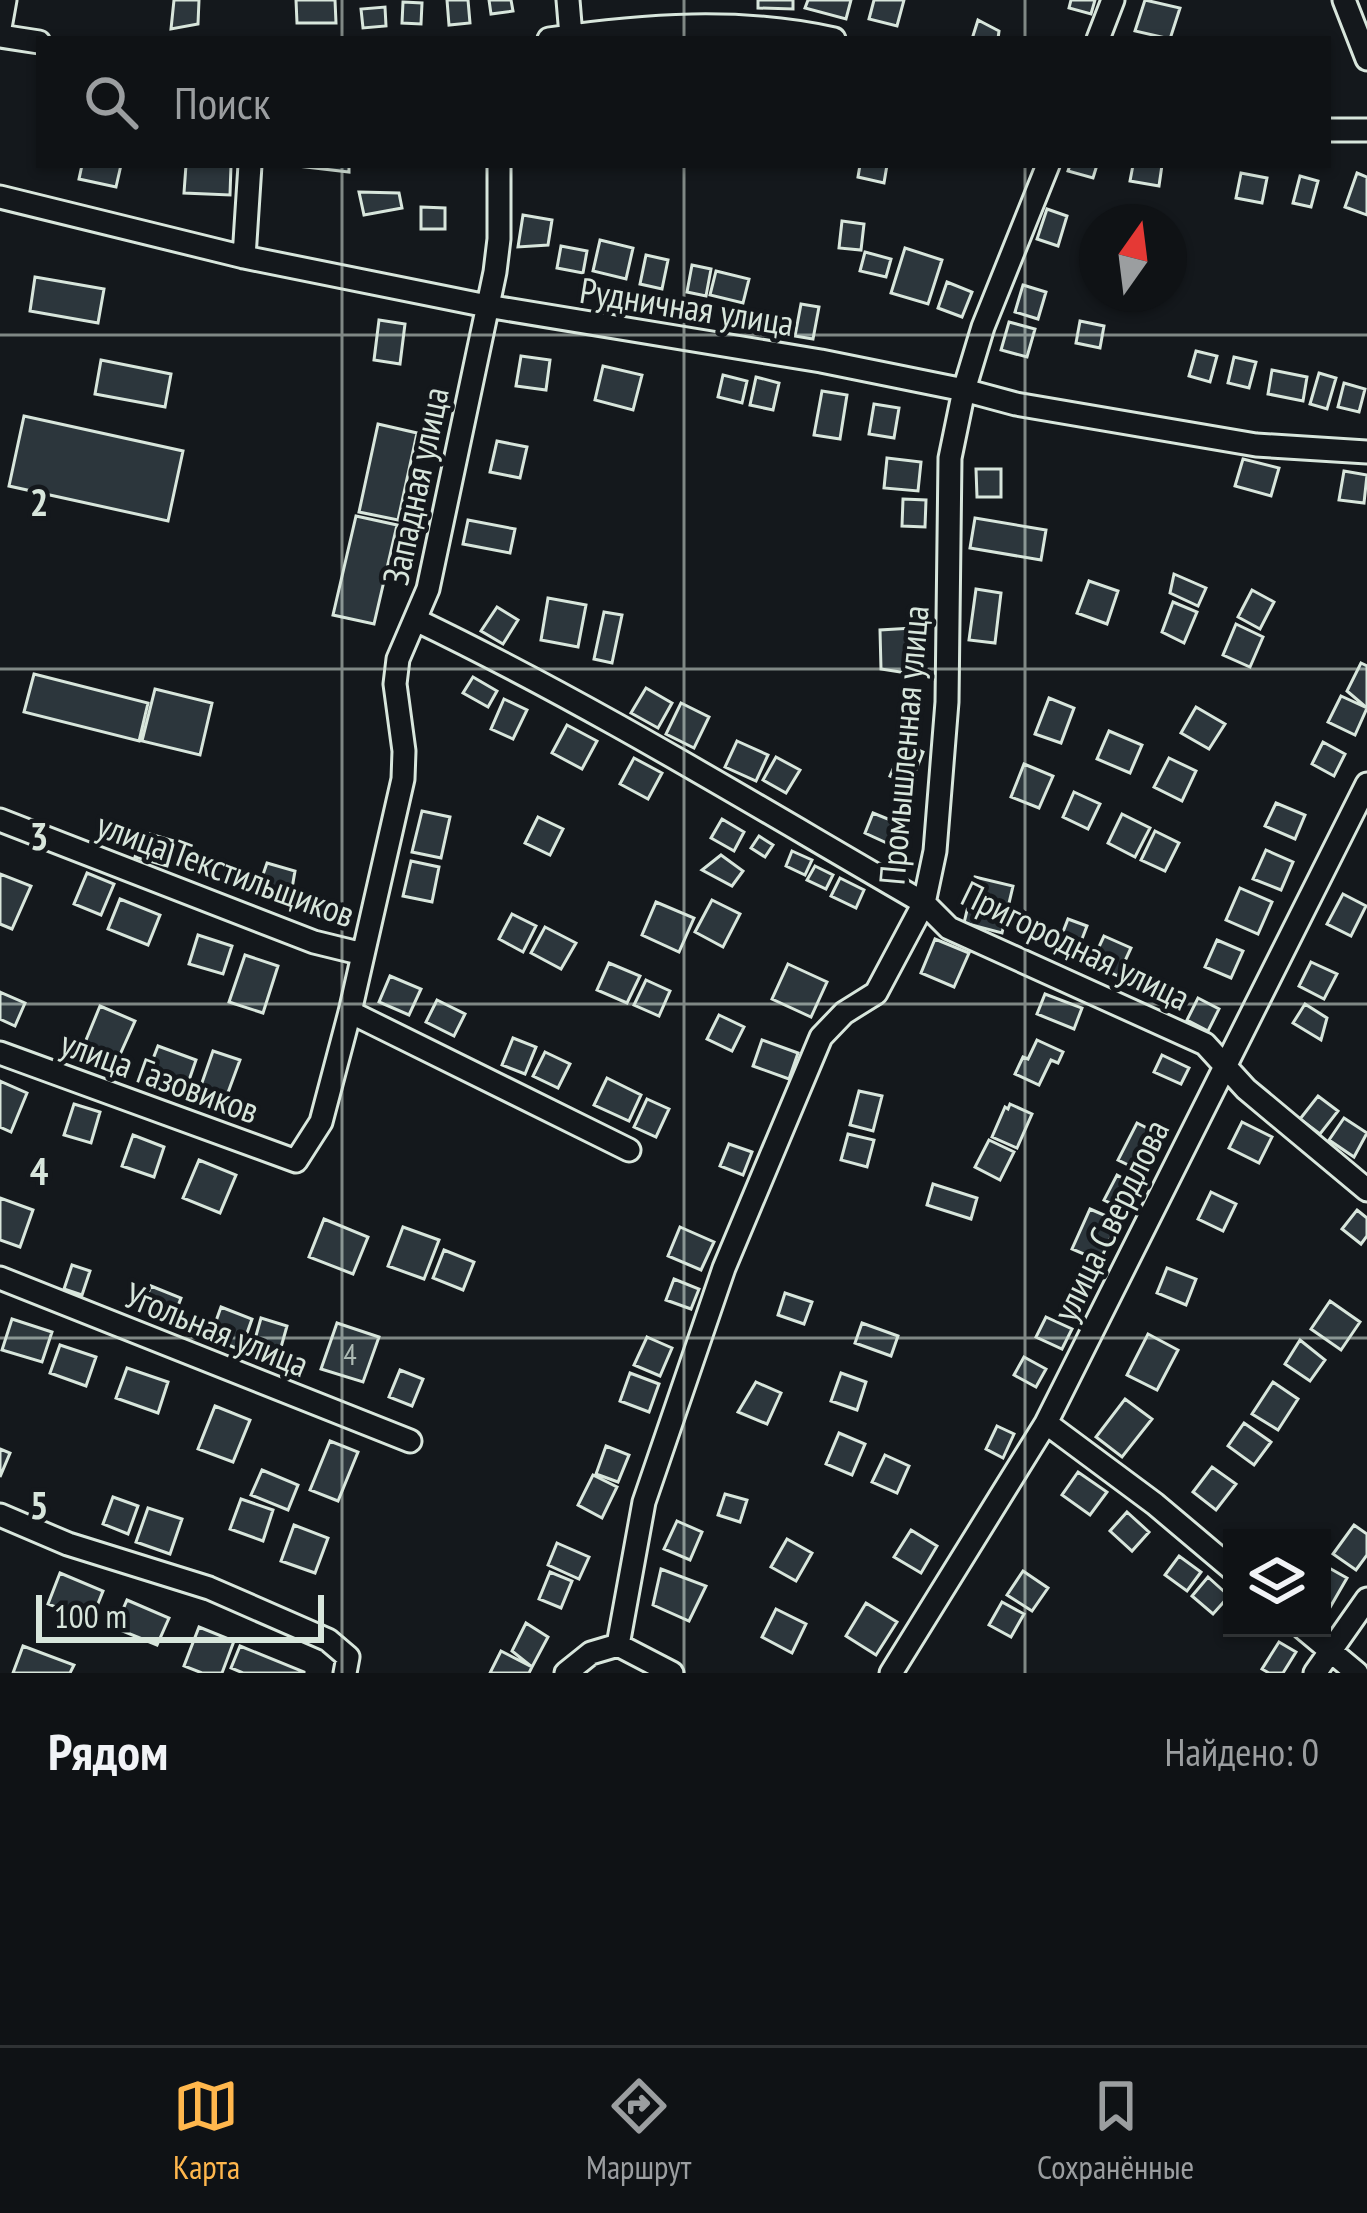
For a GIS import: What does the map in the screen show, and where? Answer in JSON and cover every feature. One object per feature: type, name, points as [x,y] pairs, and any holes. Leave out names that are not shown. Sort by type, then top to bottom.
[{"type":"street","points":[[5,0],[0,32],[36,40]]},
{"type":"street","points":[[560,36],[568,0]]},
{"type":"street","points":[[1099,36],[1113,0]]},
{"type":"street","points":[[1344,0],[1367,59]]},
{"type":"street","points":[[569,36],[728,25],[821,36]]},
{"type":"street","points":[[1331,130],[1367,130]]},
{"type":"street","points":[[244,257],[250,168]]},
{"type":"street","name":"Западная улица","points":[[296,1161],[322,1122],[403,779],[395,684],[398,659],[428,589],[487,306],[499,239],[499,168]]},
{"type":"street","name":"Промышленная улица","points":[[618,1645],[644,1502],[724,1268],[821,1036],[844,1013],[876,993],[924,903],[935,851],[947,702],[950,458],[983,327],[1047,168]]},
{"type":"street","name":"Рудничная улица","points":[[0,197],[244,257],[487,306],[799,357],[1016,404],[1256,445],[1367,452]]},
{"type":"street","name":"Пригородная улица","points":[[416,620],[536,679],[924,903],[949,928],[1205,1044],[1246,1088],[1367,1190]]},
{"type":"street","name":"улица Свердлова","points":[[891,1673],[1046,1424],[1367,784]]},
{"type":"street","name":"улица Текстильщиков","points":[[0,820],[314,942],[363,954]]},
{"type":"street","points":[[350,1012],[629,1150]]},
{"type":"street","name":"улица Газовиков","points":[[0,1053],[296,1161]]},
{"type":"street","name":"Угольная улица","points":[[0,1278],[410,1441]]},
{"type":"street","points":[[1046,1424],[1155,1504],[1223,1561]]},
{"type":"street","points":[[0,1515],[68,1544],[208,1588],[328,1640],[346,1665]]},
{"type":"street","points":[[1316,1673],[1367,1599]]},
{"type":"street","points":[[1313,1637],[1357,1673]]},
{"type":"street","points":[[566,1673],[591,1653],[618,1645],[672,1673]]},
{"type":"building","points":[[174,0],[199,0],[198,24],[171,29]]},
{"type":"building","points":[[296,0],[335,0],[336,23],[297,23]]},
{"type":"building","points":[[447,0],[468,0],[470,23],[449,25]]},
{"type":"building","points":[[489,0],[511,0],[513,11],[491,14]]},
{"type":"building","points":[[758,0],[793,0],[793,9],[758,8]]},
{"type":"building","points":[[808,0],[851,0],[846,19],[805,8]]},
{"type":"building","points":[[874,0],[904,0],[897,26],[869,19]]},
{"type":"building","points":[[1071,0],[1095,0],[1091,14],[1069,8]]},
{"type":"building","points":[[1145,0],[1180,8],[1171,36],[1135,31]]},
{"type":"building","points":[[403,2],[422,3],[421,24],[402,23]]},
{"type":"building","points":[[385,7],[386,26],[363,28],[361,9]]},
{"type":"building","points":[[978,20],[999,31],[998,36],[973,36]]},
{"type":"building","points":[[81,168],[120,168],[116,187],[79,179]]},
{"type":"building","points":[[186,168],[231,168],[230,195],[184,193]]},
{"type":"building","points":[[860,168],[886,168],[884,183],[858,177]]},
{"type":"building","points":[[1069,168],[1096,168],[1093,178]]},
{"type":"building","points":[[1132,168],[1162,168],[1159,186],[1130,181]]},
{"type":"building","points":[[1241,173],[1267,178],[1262,203],[1236,198]]},
{"type":"building","points":[[1357,173],[1367,177],[1367,215],[1345,207]]},
{"type":"building","points":[[1300,176],[1318,181],[1311,207],[1293,203]]},
{"type":"building","points":[[359,192],[399,193],[402,208],[364,215]]},
{"type":"building","points":[[421,207],[445,208],[445,229],[421,229]]},
{"type":"building","points":[[1047,209],[1067,216],[1058,246],[1037,239]]},
{"type":"building","points":[[523,215],[552,220],[548,245],[518,247]]},
{"type":"building","points":[[842,221],[864,224],[861,250],[839,248]]},
{"type":"building","points":[[600,240],[633,248],[626,279],[593,271]]},
{"type":"building","points":[[561,246],[587,251],[583,273],[557,268]]},
{"type":"building","points":[[905,248],[942,260],[928,304],[891,293]]},
{"type":"building","points":[[865,252],[891,259],[886,277],[860,271]]},
{"type":"building","points":[[646,255],[668,260],[662,289],[640,284]]},
{"type":"building","points":[[692,265],[711,269],[706,296],[687,292]]},
{"type":"building","points":[[716,271],[749,279],[743,303],[710,295]]},
{"type":"building","points":[[35,277],[104,289],[98,323],[30,311]]},
{"type":"building","points":[[947,282],[972,292],[962,317],[938,308]]},
{"type":"building","points":[[1023,285],[1046,292],[1038,319],[1015,312]]},
{"type":"building","points":[[801,304],[819,307],[813,339],[795,336]]},
{"type":"building","points":[[379,320],[405,324],[400,364],[374,360]]},
{"type":"building","points":[[1080,321],[1104,326],[1100,348],[1076,343]]},
{"type":"building","points":[[1009,322],[1035,329],[1027,357],[1001,350]]},
{"type":"building","points":[[1196,351],[1217,356],[1210,382],[1189,376]]},
{"type":"building","points":[[521,356],[550,360],[546,390],[516,386]]},
{"type":"building","points":[[1234,357],[1256,362],[1249,388],[1228,383]]},
{"type":"building","points":[[101,360],[171,374],[165,407],[95,394]]},
{"type":"building","points":[[603,366],[642,375],[633,410],[595,400]]},
{"type":"building","points":[[1272,370],[1307,377],[1303,401],[1268,394]]},
{"type":"building","points":[[1319,373],[1336,378],[1327,409],[1310,404]]},
{"type":"building","points":[[723,375],[747,381],[742,403],[718,397]]},
{"type":"building","points":[[756,377],[779,383],[773,410],[750,405]]},
{"type":"building","points":[[1344,383],[1365,389],[1359,412],[1338,407]]},
{"type":"building","points":[[822,391],[847,395],[840,439],[814,435]]},
{"type":"building","points":[[874,404],[899,408],[894,438],[869,434]]},
{"type":"building","points":[[24,416],[183,451],[168,521],[9,486]]},
{"type":"building","points":[[378,424],[417,433],[398,520],[359,512]]},
{"type":"building","points":[[497,441],[527,447],[520,478],[490,472]]},
{"type":"building","points":[[887,458],[921,462],[918,491],[884,488]]},
{"type":"building","points":[[1243,459],[1279,468],[1271,496],[1235,486]]},
{"type":"building","points":[[976,469],[1001,469],[1001,497],[977,497]]},
{"type":"building","points":[[1344,471],[1367,475],[1364,503],[1339,500]]},
{"type":"building","points":[[903,499],[926,500],[925,527],[902,526]]},
{"type":"building","points":[[356,516],[397,525],[374,624],[333,615]]},
{"type":"building","points":[[975,518],[1046,530],[1041,560],[970,548]]},
{"type":"building","points":[[468,520],[515,529],[510,553],[463,544]]},
{"type":"building","points":[[1174,574],[1206,588],[1198,606],[1170,593]]},
{"type":"building","points":[[1089,581],[1118,591],[1107,624],[1077,613]]},
{"type":"building","points":[[976,589],[1001,593],[995,643],[969,640]]},
{"type":"building","points":[[1252,590],[1274,602],[1260,629],[1238,617]]},
{"type":"building","points":[[548,598],[586,605],[578,647],[541,640]]},
{"type":"building","points":[[1173,602],[1197,612],[1184,643],[1162,632]]},
{"type":"building","points":[[497,607],[518,620],[503,644],[481,631]]},
{"type":"building","points":[[604,612],[622,615],[612,663],[594,659]]},
{"type":"building","points":[[1236,624],[1263,637],[1250,667],[1223,655]]},
{"type":"building","points":[[913,628],[913,674],[881,669],[880,630]]},
{"type":"building","points":[[1361,663],[1367,666],[1367,708],[1347,691]]},
{"type":"building","points":[[34,674],[148,703],[139,741],[24,712]]},
{"type":"building","points":[[473,677],[497,691],[488,707],[463,693]]},
{"type":"building","points":[[646,688],[672,703],[658,728],[631,713]]},
{"type":"building","points":[[155,689],[212,703],[200,755],[142,741]]},
{"type":"building","points":[[1341,696],[1367,708],[1355,735],[1328,722]]},
{"type":"building","points":[[1049,698],[1074,708],[1061,743],[1035,734]]},
{"type":"building","points":[[504,699],[527,710],[513,739],[491,729]]},
{"type":"building","points":[[681,703],[709,717],[694,748],[666,734]]},
{"type":"building","points":[[1196,707],[1225,724],[1209,749],[1181,733]]},
{"type":"building","points":[[567,725],[597,741],[582,769],[552,753]]},
{"type":"building","points":[[1109,731],[1142,745],[1130,773],[1097,759]]},
{"type":"building","points":[[737,741],[768,755],[756,781],[725,767]]},
{"type":"building","points":[[1323,742],[1345,754],[1334,776],[1312,764]]},
{"type":"building","points":[[904,744],[923,752],[910,785],[890,776]]},
{"type":"building","points":[[776,757],[800,770],[786,793],[763,780]]},
{"type":"building","points":[[634,758],[662,773],[648,799],[620,784]]},
{"type":"building","points":[[1169,758],[1196,771],[1182,801],[1154,787]]},
{"type":"building","points":[[1024,764],[1053,776],[1039,808],[1011,797]]},
{"type":"building","points":[[1074,792],[1100,804],[1088,829],[1063,817]]},
{"type":"building","points":[[1276,803],[1305,815],[1295,839],[1265,826]]},
{"type":"building","points":[[422,811],[450,817],[441,858],[412,852]]},
{"type":"building","points":[[873,813],[898,823],[889,844],[865,833]]},
{"type":"building","points":[[1122,814],[1150,828],[1135,857],[1108,843]]},
{"type":"building","points":[[538,817],[563,829],[550,855],[525,843]]},
{"type":"building","points":[[722,819],[744,832],[734,851],[711,838]]},
{"type":"building","points":[[1155,831],[1179,843],[1165,871],[1141,860]]},
{"type":"building","points":[[143,832],[174,841],[167,866],[135,857]]},
{"type":"building","points":[[759,836],[773,845],[765,857],[751,848]]},
{"type":"building","points":[[1266,850],[1293,862],[1281,890],[1253,879]]},
{"type":"building","points":[[792,851],[812,860],[805,875],[786,866]]},
{"type":"building","points":[[721,855],[743,871],[732,886],[702,870]]},
{"type":"building","points":[[411,861],[439,867],[432,902],[403,896]]},
{"type":"building","points":[[267,863],[295,871],[290,900],[258,889]]},
{"type":"building","points":[[815,866],[833,875],[826,889],[807,880]]},
{"type":"building","points":[[87,873],[114,884],[101,915],[74,904]]},
{"type":"building","points":[[0,874],[31,886],[12,929],[0,924]]},
{"type":"building","points":[[975,877],[1013,886],[1002,933],[964,923]]},
{"type":"building","points":[[840,878],[864,890],[856,908],[831,896]]},
{"type":"building","points":[[1240,888],[1272,902],[1258,934],[1226,920]]},
{"type":"building","points":[[1343,894],[1366,906],[1351,936],[1327,924]]},
{"type":"building","points":[[120,899],[160,915],[148,945],[108,929]]},
{"type":"building","points":[[712,900],[740,914],[723,947],[695,932]]},
{"type":"building","points":[[656,902],[694,918],[679,952],[642,935]]},
{"type":"building","points":[[512,914],[536,926],[523,952],[499,939]]},
{"type":"building","points":[[1068,919],[1087,926],[1075,957],[1056,950]]},
{"type":"building","points":[[545,927],[576,943],[561,969],[531,953]]},
{"type":"building","points":[[198,935],[232,946],[223,974],[189,964]]},
{"type":"building","points":[[1104,936],[1131,948],[1118,976],[1091,964]]},
{"type":"building","points":[[935,939],[969,953],[954,987],[921,973]]},
{"type":"building","points":[[1217,940],[1243,951],[1231,978],[1205,967]]},
{"type":"building","points":[[245,955],[278,966],[263,1013],[229,1002]]},
{"type":"building","points":[[1311,962],[1337,974],[1324,999],[1299,986]]},
{"type":"building","points":[[609,963],[640,976],[627,1003],[597,990]]},
{"type":"building","points":[[788,964],[827,982],[811,1017],[772,999]]},
{"type":"building","points":[[390,976],[421,989],[409,1015],[379,1002]]},
{"type":"building","points":[[646,980],[670,991],[659,1016],[634,1005]]},
{"type":"building","points":[[0,992],[25,1003],[15,1026],[0,1019]]},
{"type":"building","points":[[1045,994],[1082,1008],[1074,1029],[1037,1014]]},
{"type":"building","points":[[1198,998],[1219,1009],[1208,1031],[1187,1020]]},
{"type":"building","points":[[437,1000],[465,1014],[454,1036],[426,1022]]},
{"type":"building","points":[[1305,1004],[1327,1018],[1321,1040],[1293,1023]]},
{"type":"building","points":[[100,1006],[135,1021],[118,1059],[84,1045]]},
{"type":"building","points":[[719,1015],[744,1027],[732,1051],[707,1039]]},
{"type":"building","points":[[513,1038],[536,1047],[525,1074],[502,1065]]},
{"type":"building","points":[[762,1040],[798,1053],[789,1079],[753,1066]]},
{"type":"building","points":[[1037,1040],[1063,1052],[1058,1063],[1051,1060],[1039,1085],[1015,1074]]},
{"type":"building","points":[[158,1046],[196,1060],[185,1092],[146,1077]]},
{"type":"building","points":[[213,1051],[240,1060],[223,1106],[197,1097]]},
{"type":"building","points":[[545,1052],[570,1064],[558,1088],[533,1076]]},
{"type":"building","points":[[1162,1055],[1189,1068],[1181,1084],[1154,1072]]},
{"type":"building","points":[[607,1078],[641,1095],[629,1121],[594,1105]]},
{"type":"building","points":[[0,1081],[27,1093],[11,1132],[0,1127]]},
{"type":"building","points":[[859,1091],[882,1096],[873,1131],[850,1125]]},
{"type":"building","points":[[1318,1096],[1338,1111],[1320,1134],[1300,1119]]},
{"type":"building","points":[[647,1099],[669,1109],[656,1137],[634,1127]]},
{"type":"building","points":[[74,1104],[100,1112],[91,1143],[64,1135]]},
{"type":"building","points":[[1010,1104],[1032,1114],[1017,1148],[992,1137]]},
{"type":"building","points":[[1344,1118],[1367,1133],[1354,1157],[1329,1140]]},
{"type":"building","points":[[1242,1122],[1272,1137],[1259,1163],[1229,1148]]},
{"type":"building","points":[[1137,1123],[1163,1136],[1145,1173],[1118,1160]]},
{"type":"building","points":[[848,1134],[874,1140],[867,1167],[841,1160]]},
{"type":"building","points":[[133,1135],[164,1147],[154,1177],[122,1166]]},
{"type":"building","points":[[989,1140],[1014,1152],[1000,1180],[975,1167]]},
{"type":"building","points":[[729,1144],[752,1152],[743,1175],[720,1166]]},
{"type":"building","points":[[199,1160],[236,1175],[220,1213],[183,1198]]},
{"type":"building","points":[[1117,1175],[1137,1186],[1124,1210],[1104,1200]]},
{"type":"building","points":[[933,1184],[977,1198],[971,1219],[927,1205]]},
{"type":"building","points":[[1211,1192],[1236,1204],[1223,1231],[1198,1219]]},
{"type":"building","points":[[0,1198],[33,1210],[20,1247],[0,1240]]},
{"type":"building","points":[[1090,1209],[1118,1221],[1100,1261],[1072,1249]]},
{"type":"building","points":[[1357,1210],[1367,1218],[1367,1236],[1361,1244],[1342,1229]]},
{"type":"building","points":[[324,1219],[368,1237],[353,1274],[309,1257]]},
{"type":"building","points":[[403,1227],[439,1240],[424,1279],[388,1266]]},
{"type":"building","points":[[680,1227],[714,1242],[701,1270],[668,1256]]},
{"type":"building","points":[[444,1250],[474,1262],[463,1290],[433,1278]]},
{"type":"building","points":[[72,1265],[90,1271],[82,1295],[64,1289]]},
{"type":"building","points":[[1167,1268],[1196,1279],[1186,1305],[1157,1293]]},
{"type":"building","points":[[674,1279],[699,1289],[691,1309],[666,1300]]},
{"type":"building","points":[[151,1286],[181,1298],[173,1319],[142,1308]]},
{"type":"building","points":[[785,1293],[812,1302],[804,1324],[778,1315]]},
{"type":"building","points":[[1330,1301],[1360,1322],[1341,1350],[1311,1329]]},
{"type":"building","points":[[221,1307],[252,1319],[241,1350],[210,1338]]},
{"type":"building","points":[[1046,1317],[1072,1329],[1062,1349],[1036,1337]]},
{"type":"building","points":[[261,1318],[287,1326],[276,1365],[250,1357]]},
{"type":"building","points":[[12,1319],[52,1332],[42,1362],[2,1350]]},
{"type":"building","points":[[337,1323],[379,1337],[363,1382],[321,1369]]},
{"type":"building","points":[[862,1323],[898,1336],[891,1356],[855,1343]]},
{"type":"building","points":[[1148,1334],[1178,1350],[1157,1390],[1127,1375]]},
{"type":"building","points":[[647,1337],[672,1348],[660,1376],[634,1365]]},
{"type":"building","points":[[1300,1340],[1325,1360],[1310,1381],[1285,1364]]},
{"type":"building","points":[[60,1345],[96,1357],[86,1386],[50,1373]]},
{"type":"building","points":[[1024,1357],[1046,1369],[1036,1387],[1014,1375]]},
{"type":"building","points":[[127,1368],[168,1382],[158,1413],[116,1398]]},
{"type":"building","points":[[400,1370],[423,1379],[412,1406],[389,1397]]},
{"type":"building","points":[[630,1373],[659,1384],[649,1412],[620,1401]]},
{"type":"building","points":[[841,1373],[866,1382],[857,1410],[831,1401]]},
{"type":"building","points":[[756,1382],[781,1393],[767,1424],[738,1412]]},
{"type":"building","points":[[1273,1382],[1298,1399],[1278,1430],[1252,1414]]},
{"type":"building","points":[[1125,1399],[1152,1419],[1122,1457],[1096,1437]]},
{"type":"building","points":[[215,1406],[250,1420],[233,1462],[198,1449]]},
{"type":"building","points":[[1244,1423],[1271,1442],[1254,1465],[1228,1446]]},
{"type":"building","points":[[997,1426],[1014,1434],[1003,1458],[986,1449]]},
{"type":"building","points":[[839,1433],[865,1444],[852,1475],[826,1464]]},
{"type":"building","points":[[330,1441],[358,1452],[338,1501],[310,1490]]},
{"type":"building","points":[[606,1446],[629,1455],[618,1482],[596,1474]]},
{"type":"building","points":[[0,1449],[10,1453],[0,1477]]},
{"type":"building","points":[[885,1455],[909,1466],[897,1493],[872,1482]]},
{"type":"building","points":[[1212,1467],[1236,1484],[1216,1510],[1193,1492]]},
{"type":"building","points":[[262,1470],[298,1485],[288,1510],[251,1495]]},
{"type":"building","points":[[1078,1472],[1107,1492],[1090,1515],[1062,1495]]},
{"type":"building","points":[[593,1475],[617,1487],[602,1518],[578,1505]]},
{"type":"building","points":[[725,1494],[747,1500],[740,1522],[718,1515]]},
{"type":"building","points":[[113,1497],[138,1506],[128,1534],[103,1524]]},
{"type":"building","points":[[241,1499],[273,1510],[263,1541],[230,1529]]},
{"type":"building","points":[[148,1508],[182,1519],[170,1554],[136,1542]]},
{"type":"building","points":[[1127,1512],[1149,1532],[1132,1551],[1110,1531]]},
{"type":"building","points":[[677,1521],[702,1532],[690,1560],[664,1549]]},
{"type":"building","points":[[294,1525],[328,1538],[315,1573],[281,1561]]},
{"type":"building","points":[[1354,1525],[1367,1534],[1367,1555],[1356,1570],[1333,1554]]},
{"type":"building","points":[[911,1530],[937,1546],[921,1573],[894,1557]]},
{"type":"building","points":[[787,1539],[812,1553],[796,1581],[771,1567]]},
{"type":"building","points":[[557,1543],[589,1557],[579,1579],[548,1565]]},
{"type":"building","points":[[1179,1556],[1201,1572],[1187,1591],[1165,1575]]},
{"type":"building","points":[[661,1569],[706,1586],[689,1621],[653,1605]]},
{"type":"building","points":[[1331,1569],[1347,1578],[1331,1606]]},
{"type":"building","points":[[1023,1571],[1048,1588],[1032,1611],[1007,1595]]},
{"type":"building","points":[[550,1572],[572,1581],[561,1608],[539,1599]]},
{"type":"building","points":[[60,1573],[103,1591],[91,1621],[48,1604]]},
{"type":"building","points":[[1208,1577],[1223,1591],[1223,1603],[1213,1614],[1192,1596]]},
{"type":"building","points":[[127,1600],[169,1618],[157,1645],[115,1628]]},
{"type":"building","points":[[1002,1602],[1024,1614],[1011,1637],[989,1625]]},
{"type":"building","points":[[866,1603],[897,1622],[876,1655],[846,1636]]},
{"type":"building","points":[[776,1609],[806,1624],[792,1653],[762,1637]]},
{"type":"building","points":[[526,1623],[548,1637],[532,1667],[512,1651]]},
{"type":"building","points":[[199,1627],[234,1641],[222,1673],[202,1673],[184,1666]]},
{"type":"building","points":[[1279,1642],[1296,1652],[1283,1673],[1269,1673],[1262,1669]]},
{"type":"building","points":[[23,1646],[74,1665],[70,1673],[13,1673]]},
{"type":"building","points":[[240,1646],[304,1673],[243,1673],[231,1668]]},
{"type":"building","points":[[501,1651],[532,1667],[529,1673],[490,1673]]}]
